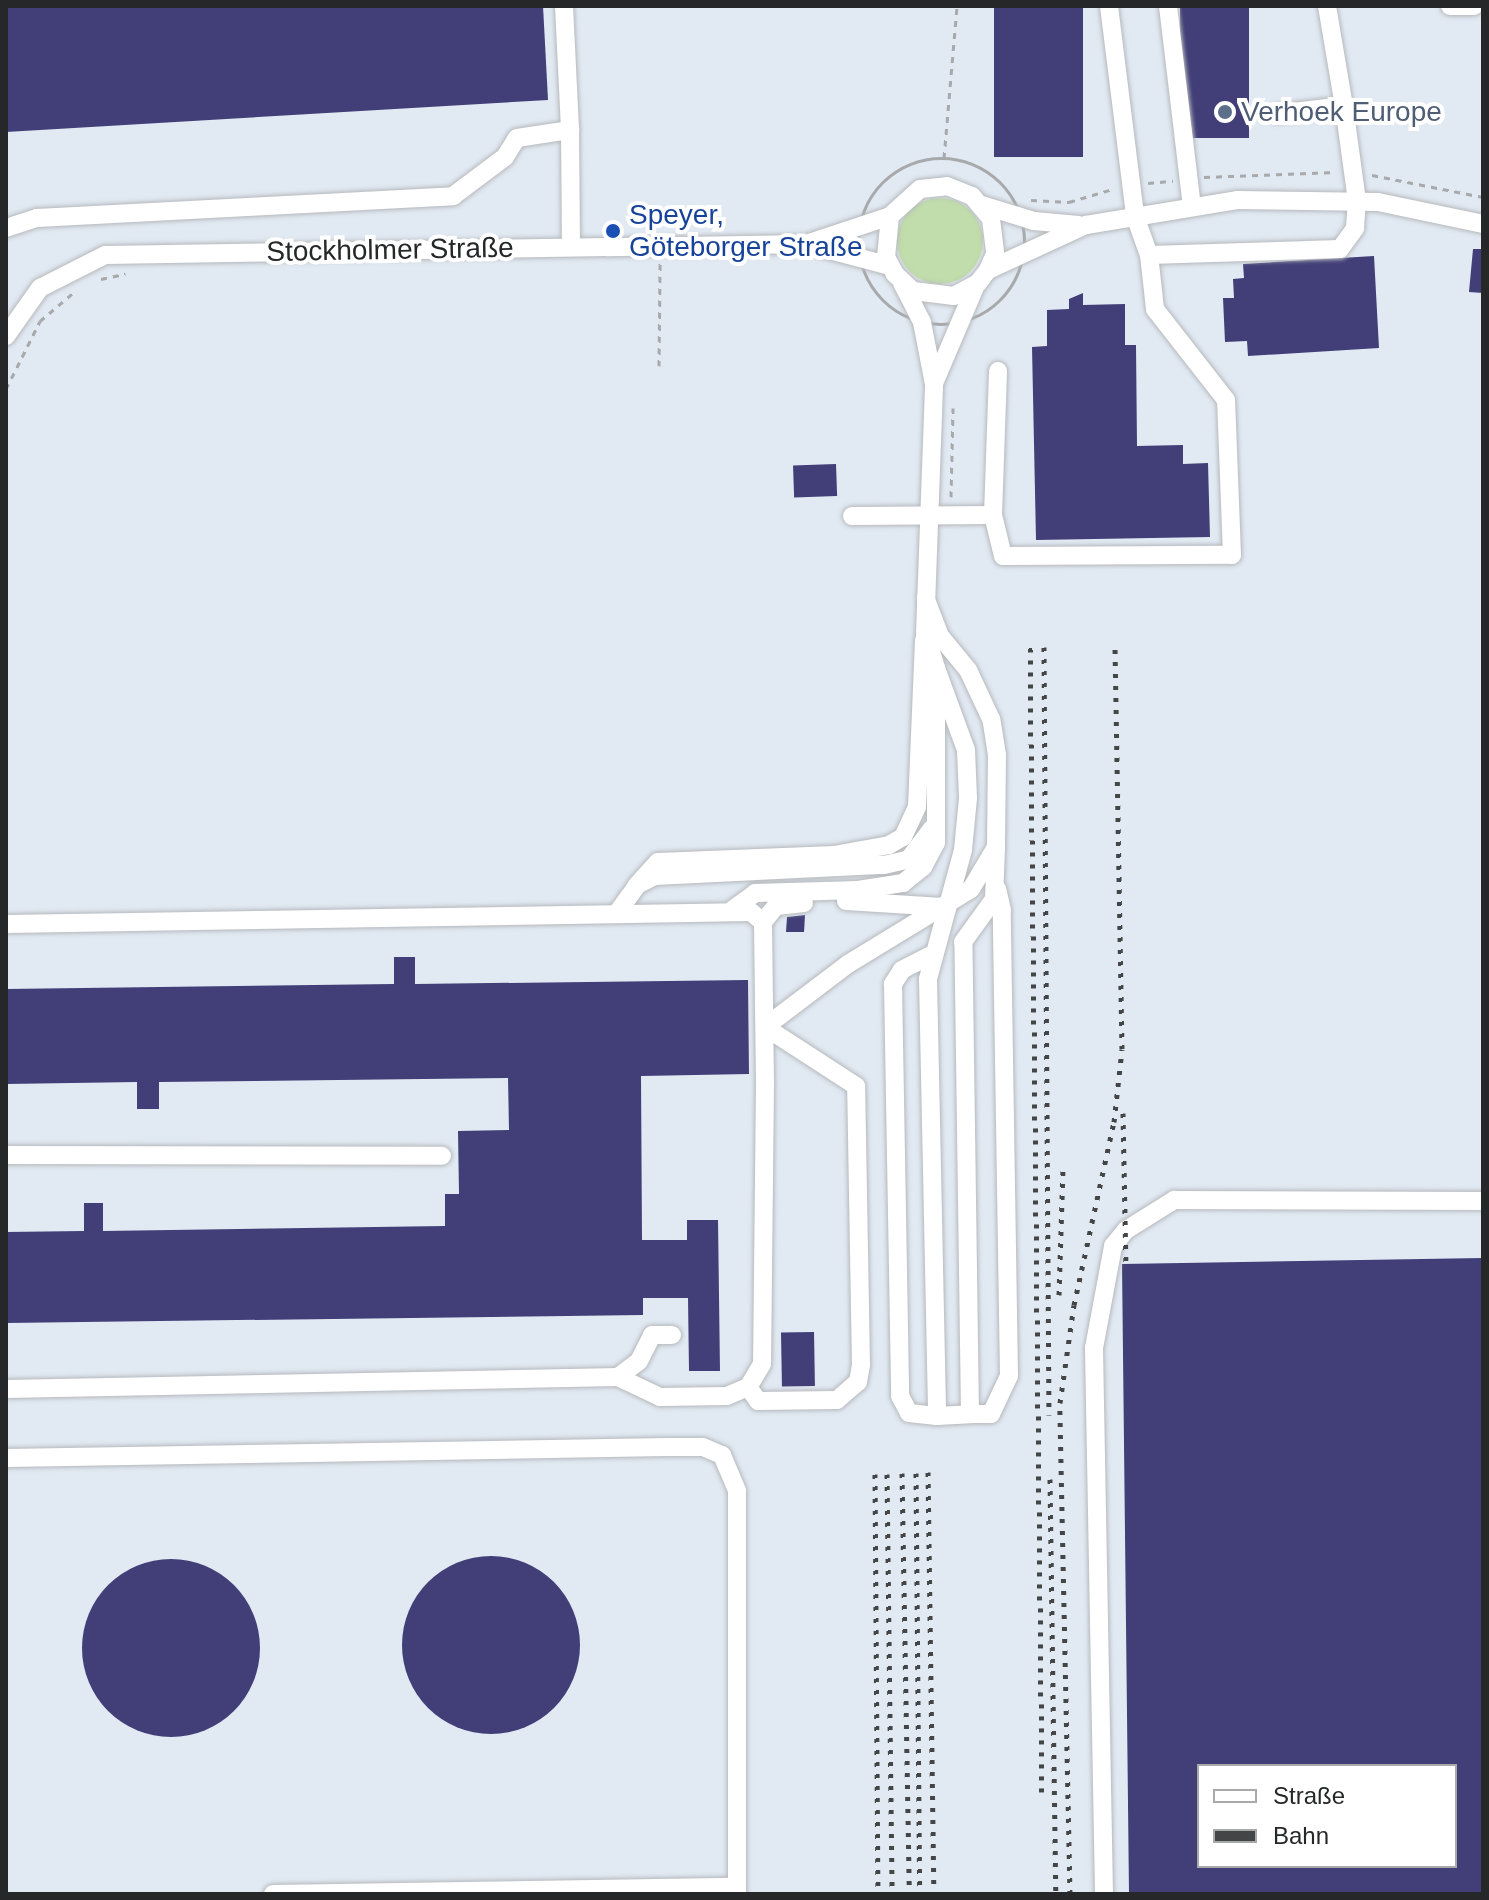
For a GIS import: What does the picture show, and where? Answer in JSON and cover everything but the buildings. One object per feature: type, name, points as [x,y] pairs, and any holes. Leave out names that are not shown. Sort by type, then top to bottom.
[{"type":"street","points":[[564,6],[571,247]]},
{"type":"street","points":[[998,371],[993,515],[1003,556],[1232,555],[1226,400],[1155,309],[1149,255],[1135,216],[1109,6]]},
{"type":"street","points":[[1168,6],[1192,206]]},
{"type":"street","points":[[1149,255],[1340,249],[1355,228],[1357,201],[1327,6]]},
{"type":"street","points":[[1450,6],[1474,6]]},
{"type":"street","points":[[1276,114],[1344,106]]},
{"type":"street","points":[[6,228],[37,218],[453,196],[505,157],[517,138],[570,130]]},
{"type":"street","name":"Stockholmer Straße","points":[[6,336],[40,288],[105,255],[807,244],[890,216],[908,196],[933,186],[960,189],[982,205],[1021,217],[1086,225]]},
{"type":"street","name":"Stockholmer Straße","points":[[902,283],[940,298],[1024,250],[1086,225],[1192,206],[1283,198],[1357,201],[1483,224]]},
{"type":"street","points":[[934,384],[964,325],[996,236],[982,205]]},
{"type":"street","points":[[617,913],[658,862],[834,855],[880,848],[903,837],[917,807],[934,384],[922,322],[890,266],[884,242],[890,216]]},
{"type":"street","name":"Stockholmer Straße","points":[[807,244],[859,268],[890,266]]},
{"type":"street","points":[[852,516],[993,515]]},
{"type":"street","points":[[926,599],[940,636],[968,670],[991,719],[997,755],[996,847],[997,889],[1002,910],[1009,1376],[991,1414],[937,1416],[909,1413],[900,1396],[893,984],[902,970],[931,955]]},
{"type":"street","points":[[925,633],[966,750],[968,778],[963,850],[931,955],[937,1416]]},
{"type":"street","points":[[732,910],[755,893],[858,890],[903,883],[931,857],[937,815],[936,668]]},
{"type":"street","points":[[637,885],[679,874],[884,865],[909,859],[924,846],[937,815]]},
{"type":"street","points":[[765,1027],[848,964],[971,889],[996,847]]},
{"type":"street","points":[[970,1414],[963,942],[997,889]]},
{"type":"street","points":[[6,1389],[618,1377],[660,1397],[727,1396],[748,1387],[762,1364],[763,922],[776,906],[789,904],[946,905]]},
{"type":"street","points":[[6,924],[732,910],[751,912],[763,922]]},
{"type":"street","points":[[748,1387],[758,1401],[837,1400],[858,1382],[861,1365],[856,1086],[765,1027]]},
{"type":"street","points":[[6,1155],[442,1156]]},
{"type":"street","points":[[1104,1894],[1094,1348],[1113,1246],[1126,1230],[1174,1200],[1483,1201]]},
{"type":"street","points":[[618,1377],[639,1361],[652,1335],[672,1335]]},
{"type":"street","points":[[6,1458],[667,1447],[703,1447],[722,1455],[737,1491],[737,1891],[273,1894]]},
{"type":"path","points":[[944,158],[957,6]]},
{"type":"path","points":[[944,158],[973,164],[999,181],[1021,217],[1024,250],[1004,296],[964,325],[922,322],[888,305],[859,268],[859,227],[875,190],[889,176],[915,162],[944,158]]},
{"type":"path","points":[[645,265],[675,265]]},
{"type":"path","points":[[91,281],[141,273]]},
{"type":"path","points":[[659,366],[660,275]]},
{"type":"path","points":[[6,389],[40,321],[80,288]]},
{"type":"path","points":[[964,325],[976,316]]},
{"type":"path","points":[[950,514],[953,398]]},
{"type":"shaded area","points":[[6,6],[1483,6],[1483,1894],[6,1894]]},
{"type":"green space","points":[[940,198],[957,201],[971,210],[980,224],[983,241],[980,258],[971,272],[957,281],[940,284],[923,281],[909,272],[900,258],[897,241],[900,224],[909,210],[923,201]]},
{"type":"railway","points":[[1070,1894],[1060,1403],[1074,1305],[1114,1122],[1122,1049],[1115,646]]},
{"type":"railway","points":[[1044,647],[1049,1415]]},
{"type":"railway","points":[[1030,648],[1042,1800]]},
{"type":"railway","points":[[1123,1113],[1126,1264]]},
{"type":"railway","points":[[1059,1295],[1063,1171]]},
{"type":"railway","points":[[928,1472],[934,1894]]},
{"type":"railway","points":[[902,1473],[909,1894]]},
{"type":"railway","points":[[916,1473],[920,1894]]},
{"type":"railway","points":[[875,1474],[878,1894]]},
{"type":"railway","points":[[887,1474],[892,1894]]},
{"type":"railway","points":[[1050,1479],[1056,1894]]},
{"type":"place","name":"Verhoek Europe","points":[[1225,112]]},
{"type":"place","name":"Speyer, Göteborger Straße","points":[[613,231]]}]
